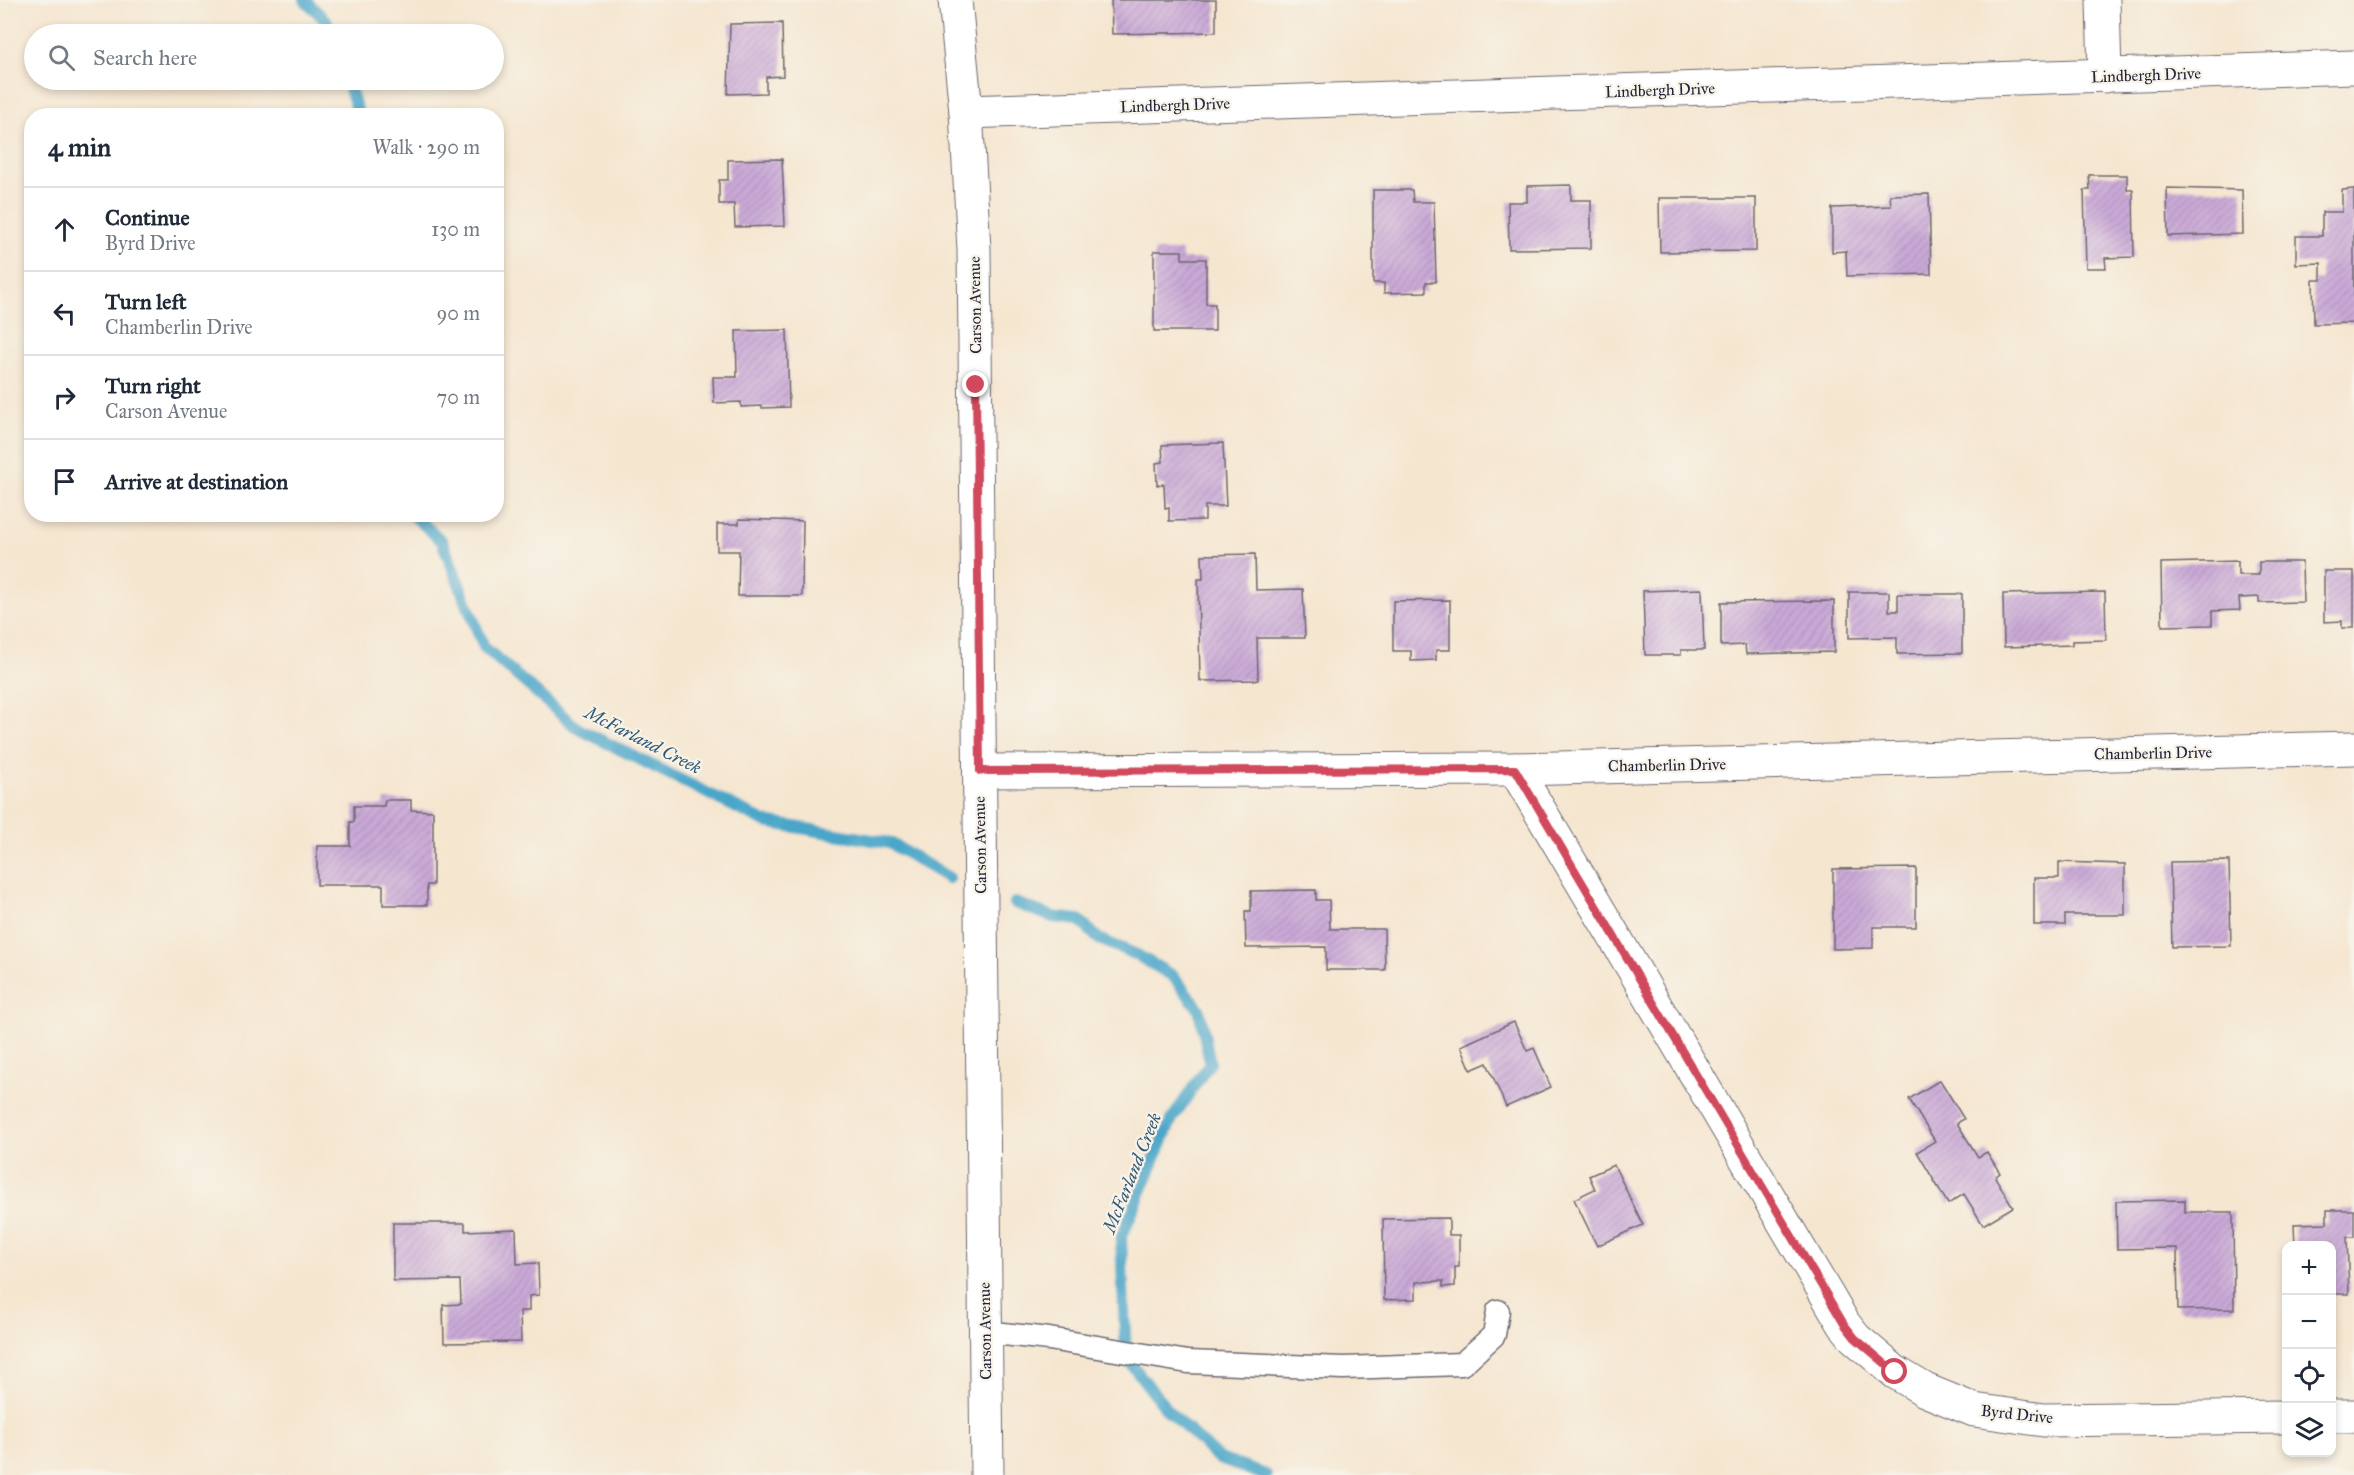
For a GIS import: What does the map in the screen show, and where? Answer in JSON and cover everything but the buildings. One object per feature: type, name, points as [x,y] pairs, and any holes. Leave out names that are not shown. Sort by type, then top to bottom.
[{"type":"street","name":"Carson Avenue","points":[[955,0],[966,112],[974,249],[987,1475]]},
{"type":"street","points":[[2103,0],[2105,76]]},
{"type":"street","name":"Lindbergh Drive","points":[[966,112],[2354,67]]},
{"type":"street","name":"Chamberlin Drive","points":[[980,771],[1515,769],[2354,748]]},
{"type":"street","name":"Byrd Drive","points":[[1515,769],[1844,1324],[1855,1338],[1895,1372],[1925,1390],[1974,1410],[2044,1420],[2282,1417]]},
{"type":"street","points":[[2336,1416],[2354,1416]]},
{"type":"lane","points":[[985,1332],[1188,1362],[1343,1368],[1462,1364],[1494,1335],[1498,1311]]},
{"type":"waterway","name":"McFarland Creek","points":[[305,0],[328,24]]},
{"type":"waterway","name":"McFarland Creek","points":[[350,90],[356,108]]},
{"type":"waterway","name":"McFarland Creek","points":[[421,522],[442,541],[484,647],[577,728],[765,822],[890,843],[949,878]]},
{"type":"waterway","name":"McFarland Creek","points":[[1015,903],[1053,917],[1079,920],[1099,939],[1137,955],[1173,976],[1199,1009],[1210,1063],[1172,1119],[1121,1238],[1126,1357],[1167,1410],[1219,1459],[1266,1475]]},
{"type":"route","points":[[976,385],[980,771],[1515,769],[1844,1324],[1855,1338],[1895,1372]]}]
